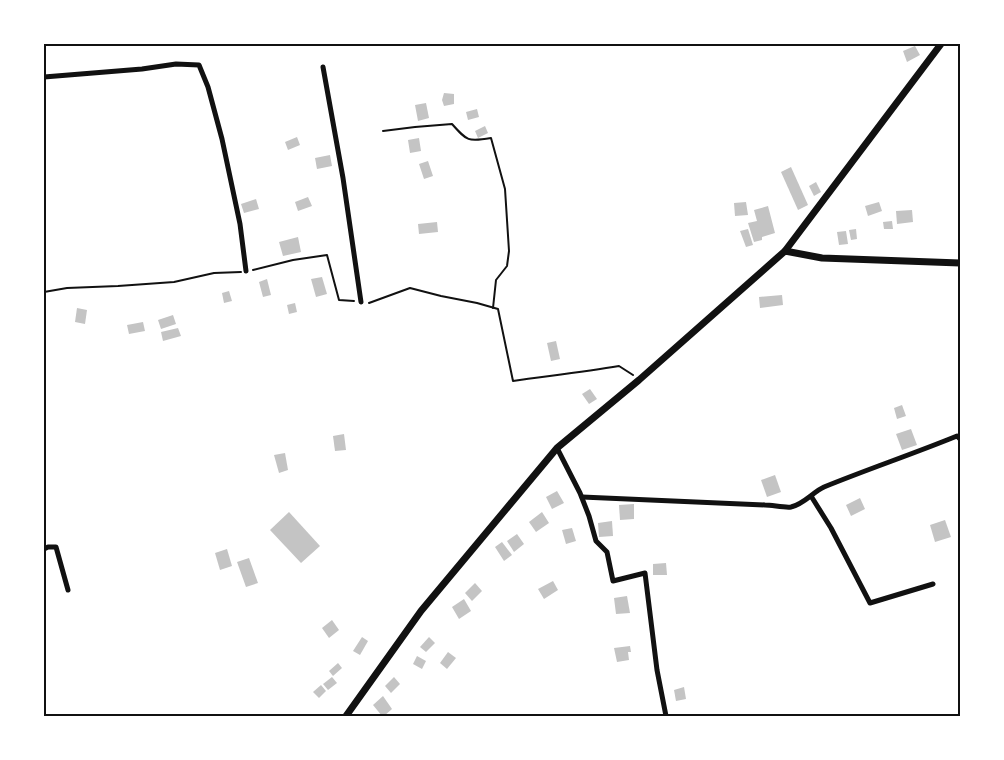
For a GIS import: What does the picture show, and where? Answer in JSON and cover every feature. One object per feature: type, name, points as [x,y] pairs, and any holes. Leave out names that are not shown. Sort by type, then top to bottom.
[{"type":"street","points":[[346,716],[421,611],[557,448],[639,380],[785,251],[940,44]]},
{"type":"street","points":[[44,77],[142,69],[176,64],[199,65],[208,87],[222,139],[240,224],[246,271]]},
{"type":"street","points":[[323,67],[361,302]]},
{"type":"street","points":[[785,251],[822,258],[960,263]]},
{"type":"street","points":[[582,497],[791,507],[805,500],[818,490],[866,470],[957,436],[960,439]]},
{"type":"street","points":[[557,448],[582,497],[596,541],[607,552],[612,582],[645,573],[657,670],[666,716]]},
{"type":"street","points":[[811,496],[831,528],[870,603],[933,584]]},
{"type":"street","points":[[44,549],[56,547],[68,590]]},
{"type":"path","points":[[383,131],[452,124],[464,137],[475,141],[491,138],[505,189],[509,251],[506,266],[496,280],[493,308]]},
{"type":"building","points":[[915,46],[920,55],[907,62],[903,51]]},
{"type":"building","points":[[444,93],[454,94],[454,104],[444,106],[442,100]]},
{"type":"building","points":[[426,103],[429,118],[418,121],[415,105]]},
{"type":"building","points":[[477,109],[479,117],[468,120],[466,112]]},
{"type":"building","points":[[485,126],[488,133],[478,138],[475,131]]},
{"type":"building","points":[[297,137],[300,145],[288,150],[285,142]]},
{"type":"building","points":[[419,138],[421,151],[410,153],[408,140]]},
{"type":"building","points":[[330,155],[332,166],[317,169],[315,158]]},
{"type":"building","points":[[428,161],[433,176],[424,179],[419,164]]},
{"type":"building","points":[[791,167],[808,205],[798,210],[781,172]]},
{"type":"building","points":[[816,182],[821,192],[814,196],[809,186]]},
{"type":"building","points":[[308,197],[312,206],[298,211],[295,202]]},
{"type":"building","points":[[256,199],[259,209],[244,213],[241,204]]},
{"type":"building","points":[[746,202],[748,215],[735,216],[734,203]]},
{"type":"building","points":[[879,202],[882,211],[868,216],[865,206]]},
{"type":"building","points":[[768,206],[775,233],[754,242],[748,223],[757,221],[754,210]]},
{"type":"building","points":[[912,210],[913,222],[897,224],[896,211]]},
{"type":"building","points":[[892,221],[893,229],[884,229],[883,222]]},
{"type":"building","points":[[437,222],[438,232],[419,234],[418,224]]},
{"type":"building","points":[[748,229],[753,245],[746,247],[740,231]]},
{"type":"building","points":[[856,229],[857,239],[851,240],[849,230]]},
{"type":"building","points":[[846,231],[848,244],[839,245],[837,232]]},
{"type":"building","points":[[298,237],[301,252],[283,256],[279,242]]},
{"type":"building","points":[[322,277],[327,294],[316,297],[311,279]]},
{"type":"building","points":[[267,279],[271,295],[263,297],[259,282]]},
{"type":"building","points":[[229,291],[232,301],[224,303],[222,293]]},
{"type":"building","points":[[782,295],[783,305],[760,308],[759,297]]},
{"type":"building","points":[[295,303],[297,312],[289,314],[287,305]]},
{"type":"building","points":[[77,308],[87,310],[85,324],[75,322]]},
{"type":"building","points":[[173,315],[176,324],[161,329],[158,320]]},
{"type":"building","points":[[143,322],[145,331],[129,334],[127,325]]},
{"type":"building","points":[[178,328],[181,336],[163,341],[161,332]]},
{"type":"building","points":[[556,341],[560,359],[551,361],[547,343]]},
{"type":"building","points":[[590,389],[597,399],[589,404],[582,394]]},
{"type":"building","points":[[902,405],[906,416],[897,419],[894,408]]},
{"type":"building","points":[[911,429],[917,445],[902,450],[896,434]]},
{"type":"building","points":[[344,434],[346,450],[335,451],[333,436]]},
{"type":"building","points":[[285,453],[288,470],[279,473],[274,455]]},
{"type":"building","points":[[775,475],[781,492],[767,497],[761,480]]},
{"type":"building","points":[[557,491],[564,503],[552,509],[546,497]]},
{"type":"building","points":[[860,498],[865,509],[851,516],[846,505]]},
{"type":"building","points":[[634,504],[634,519],[620,520],[619,505]]},
{"type":"building","points":[[289,512],[320,546],[301,563],[270,530]]},
{"type":"building","points":[[542,512],[549,523],[536,532],[529,522]]},
{"type":"building","points":[[945,520],[951,537],[935,542],[930,525]]},
{"type":"building","points":[[612,521],[613,536],[599,537],[598,523]]},
{"type":"building","points":[[572,528],[576,541],[566,544],[562,530]]},
{"type":"building","points":[[517,534],[524,544],[514,552],[507,541]]},
{"type":"building","points":[[502,542],[512,555],[504,561],[495,547]]},
{"type":"building","points":[[227,549],[232,566],[220,570],[215,553]]},
{"type":"building","points":[[249,558],[258,583],[246,587],[237,562]]},
{"type":"building","points":[[666,563],[667,575],[653,575],[653,564]]},
{"type":"building","points":[[553,581],[558,590],[544,599],[538,589]]},
{"type":"building","points":[[475,583],[482,591],[472,601],[465,593]]},
{"type":"building","points":[[627,596],[630,613],[616,614],[614,598]]},
{"type":"building","points":[[464,599],[471,611],[459,619],[452,607]]},
{"type":"building","points":[[332,620],[339,630],[329,638],[322,628]]},
{"type":"building","points":[[362,637],[368,641],[360,655],[353,651]]},
{"type":"building","points":[[429,637],[435,643],[426,652],[420,647]]},
{"type":"building","points":[[630,646],[631,652],[628,652],[629,660],[617,662],[614,648]]},
{"type":"building","points":[[448,652],[456,658],[447,669],[440,663]]},
{"type":"building","points":[[417,656],[426,661],[422,669],[413,664]]},
{"type":"building","points":[[338,663],[342,668],[333,676],[329,671]]},
{"type":"building","points":[[332,677],[337,683],[328,690],[323,684]]},
{"type":"building","points":[[394,677],[400,684],[391,693],[385,686]]},
{"type":"building","points":[[321,685],[326,691],[319,698],[313,692]]},
{"type":"building","points":[[684,687],[686,699],[676,701],[674,690]]},
{"type":"building","points":[[383,696],[392,709],[382,716],[373,705]]}]
